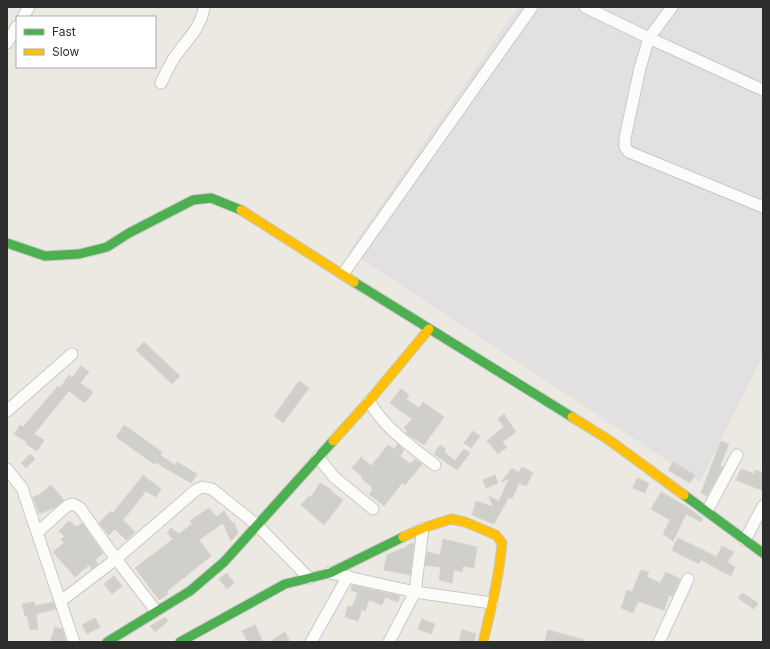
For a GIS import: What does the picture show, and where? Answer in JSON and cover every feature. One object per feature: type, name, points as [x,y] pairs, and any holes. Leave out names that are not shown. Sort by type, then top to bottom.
[{"type":"street","points":[[24,16],[29,7]]},
{"type":"street","points":[[161,83],[174,59],[198,24],[203,14],[204,7]]},
{"type":"street","points":[[343,274],[532,7]]},
{"type":"street","points":[[585,7],[763,90]]},
{"type":"street","points":[[672,7],[649,38],[640,68],[625,138],[625,147],[629,152],[763,207]]},
{"type":"street","points":[[7,43],[16,28]]},
{"type":"street","points":[[7,243],[45,256],[79,254],[107,247],[129,233],[193,200],[211,198],[236,207],[429,329],[609,440],[763,553]]},
{"type":"street","points":[[108,642],[190,590],[224,562],[369,401],[429,329]]},
{"type":"street","points":[[7,411],[72,354]]},
{"type":"street","points":[[369,401],[376,413],[396,434],[435,465]]},
{"type":"street","points":[[707,511],[737,455]]},
{"type":"street","points":[[318,457],[334,477],[373,509]]},
{"type":"street","points":[[7,469],[22,488],[74,642]]},
{"type":"street","points":[[61,600],[116,559],[196,490],[203,487],[212,489],[257,525],[309,578]]},
{"type":"street","points":[[38,532],[67,506],[73,504],[80,508],[116,559],[156,611]]},
{"type":"street","points":[[745,540],[763,506]]},
{"type":"street","points":[[187,640],[285,584],[330,573],[423,528],[450,519],[465,522],[496,535],[502,542],[492,603],[483,642]]},
{"type":"street","points":[[389,642],[415,592],[423,528]]},
{"type":"street","points":[[330,573],[415,592],[492,603]]},
{"type":"street","points":[[311,642],[348,576]]},
{"type":"street","points":[[659,642],[688,579]]},
{"type":"shaded area","points":[[518,7],[763,7],[763,355],[700,482],[349,251]]},
{"type":"building","points":[[144,342],[180,376],[172,384],[136,350]]},
{"type":"building","points":[[81,366],[89,372],[80,383],[93,392],[85,403],[69,391],[34,434],[44,440],[37,451],[26,444],[27,442],[14,434],[20,425],[23,427],[58,386],[60,388],[69,375],[72,378]]},
{"type":"building","points":[[299,381],[309,388],[283,423],[274,416]]},
{"type":"building","points":[[401,389],[409,395],[406,399],[419,408],[423,402],[444,417],[424,445],[406,433],[407,431],[404,428],[412,419],[390,403]]},
{"type":"building","points":[[504,414],[516,432],[502,442],[507,447],[498,454],[487,441],[504,427],[498,419]]},
{"type":"building","points":[[124,425],[162,452],[160,455],[175,465],[177,462],[197,474],[191,483],[155,462],[154,464],[116,437]]},
{"type":"building","points":[[473,431],[480,436],[471,448],[464,443]]},
{"type":"building","points":[[721,441],[729,444],[720,466],[723,467],[707,496],[701,493]]},
{"type":"building","points":[[398,444],[404,450],[400,456],[410,464],[415,459],[422,464],[405,485],[402,483],[384,506],[369,494],[373,489],[371,488],[372,487],[352,468],[361,457],[371,466],[388,445],[394,449]]},
{"type":"building","points":[[440,445],[446,449],[444,452],[455,461],[464,449],[470,453],[457,470],[434,454]]},
{"type":"building","points":[[30,454],[35,459],[26,468],[21,463]]},
{"type":"building","points":[[673,462],[695,475],[690,483],[668,470]]},
{"type":"building","points":[[522,467],[533,473],[526,486],[519,483],[512,499],[509,497],[494,524],[472,515],[476,501],[493,507],[489,496],[499,501],[509,479],[501,482],[512,468],[519,473]]},
{"type":"building","points":[[741,469],[754,474],[755,470],[763,473],[763,484],[761,490],[736,480]]},
{"type":"building","points":[[143,475],[161,489],[156,497],[146,491],[123,520],[135,532],[126,540],[115,529],[109,535],[99,523],[111,511],[113,513]]},
{"type":"building","points":[[495,475],[498,483],[486,488],[483,480]]},
{"type":"building","points":[[637,478],[649,483],[645,493],[633,488]]},
{"type":"building","points":[[320,483],[332,490],[331,491],[343,500],[324,525],[301,505],[309,496],[311,497]]},
{"type":"building","points":[[51,485],[64,500],[54,508],[39,514],[33,497],[39,495]]},
{"type":"building","points":[[661,492],[684,505],[703,519],[701,522],[686,514],[673,541],[663,534],[670,520],[651,509]]},
{"type":"building","points":[[209,508],[216,517],[224,511],[232,523],[234,522],[238,533],[231,541],[223,523],[199,540],[211,556],[167,591],[168,594],[159,600],[135,568],[173,539],[167,533],[171,528],[179,534],[192,524],[190,521]]},
{"type":"building","points":[[69,521],[77,527],[82,523],[103,553],[95,560],[98,564],[92,569],[89,565],[75,577],[53,552],[64,543],[61,539],[65,537],[59,531]]},
{"type":"building","points":[[678,538],[717,557],[722,546],[734,552],[727,562],[735,567],[731,576],[701,560],[699,564],[672,550]]},
{"type":"building","points":[[443,539],[477,547],[474,568],[463,566],[462,572],[454,570],[452,583],[439,580],[441,567],[425,565],[427,552],[440,555]]},
{"type":"building","points":[[413,543],[410,575],[384,570],[387,555],[406,548],[406,546]]},
{"type":"building","points":[[641,570],[649,572],[647,577],[660,583],[666,572],[680,579],[672,597],[669,595],[664,610],[638,601],[633,613],[621,608],[627,590],[632,592]]},
{"type":"building","points":[[227,573],[234,583],[227,589],[219,579]]},
{"type":"building","points":[[114,576],[122,586],[112,594],[104,584]]},
{"type":"building","points":[[352,585],[400,596],[398,602],[385,597],[382,605],[369,600],[365,611],[362,609],[358,621],[345,617],[348,606],[352,607],[358,593],[351,590]]},
{"type":"building","points":[[742,593],[758,603],[754,609],[738,598]]},
{"type":"building","points":[[34,602],[35,606],[53,602],[56,609],[36,614],[38,629],[30,630],[27,615],[25,616],[22,604]]},
{"type":"building","points":[[165,617],[168,621],[155,632],[150,626]]},
{"type":"building","points":[[95,618],[100,627],[87,634],[82,625]]},
{"type":"building","points":[[422,619],[435,624],[431,634],[418,629]]},
{"type":"building","points":[[255,625],[263,642],[248,642],[242,631]]},
{"type":"building","points":[[55,627],[62,629],[66,642],[50,642]]},
{"type":"building","points":[[462,630],[476,634],[474,642],[459,642]]},
{"type":"building","points":[[548,630],[585,640],[584,642],[545,642]]},
{"type":"building","points":[[285,632],[290,642],[269,642],[280,635]]},
{"type":"traffic: fast","points":[[7,243],[45,256],[79,254],[107,247],[129,233],[193,200],[211,198],[241,210]]},
{"type":"traffic: fast","points":[[354,282],[572,417]]},
{"type":"traffic: fast","points":[[107,642],[190,591],[224,562],[333,441]]},
{"type":"traffic: fast","points":[[684,495],[763,553]]},
{"type":"traffic: fast","points":[[180,642],[285,584],[330,573],[403,537]]},
{"type":"traffic: slow","points":[[241,210],[354,282]]},
{"type":"traffic: slow","points":[[333,441],[369,401],[429,329]]},
{"type":"traffic: slow","points":[[572,417],[609,440],[684,495]]},
{"type":"traffic: slow","points":[[403,537],[423,528],[451,519],[465,522],[496,535],[502,543],[501,556],[483,642]]}]
